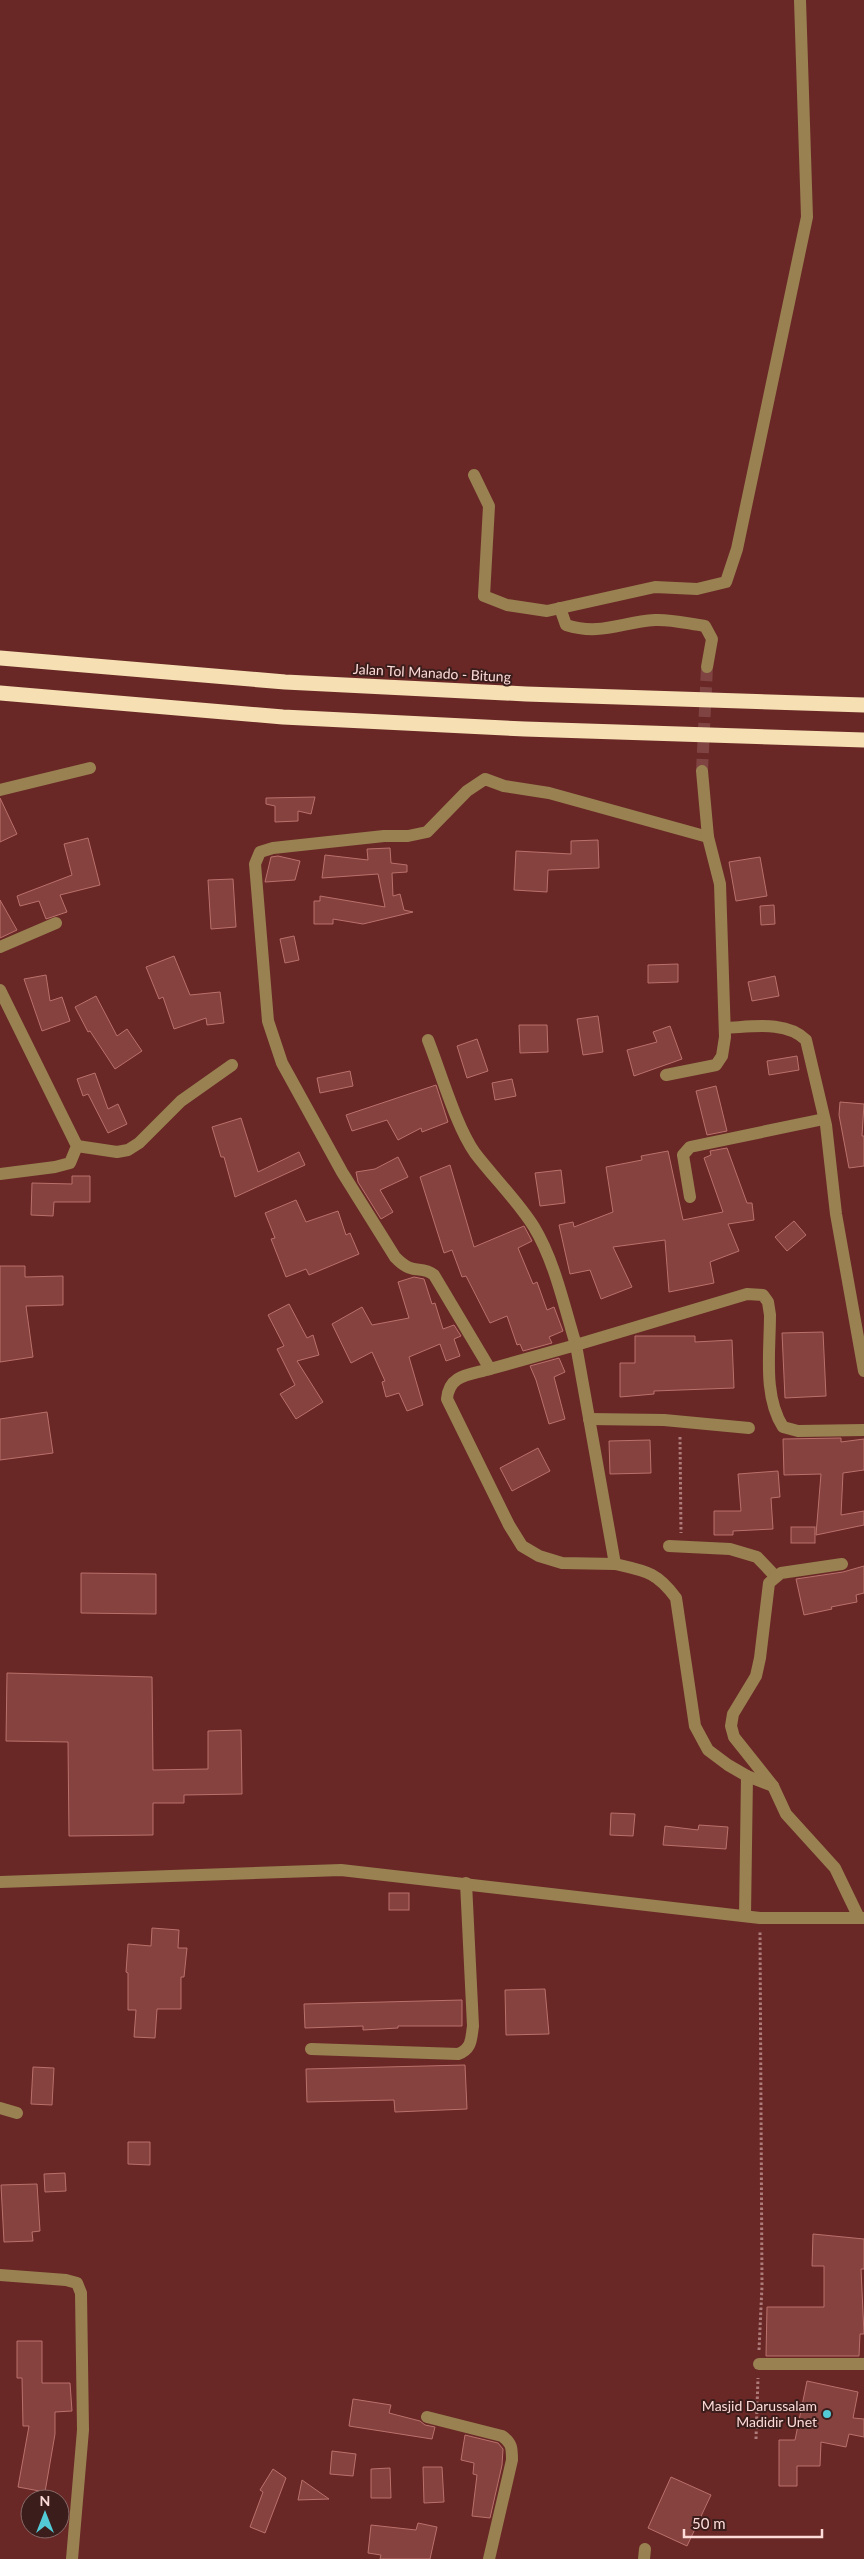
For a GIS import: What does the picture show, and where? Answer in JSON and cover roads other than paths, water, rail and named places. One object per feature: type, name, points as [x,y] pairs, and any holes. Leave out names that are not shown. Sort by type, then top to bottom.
[{"type":"highway","name":"Jalan Tol Manado - Bitung","points":[[0,658],[285,682],[526,694],[864,704]]},
{"type":"highway","points":[[0,693],[283,717],[525,729],[864,740]]},
{"type":"street","points":[[474,474],[489,506],[484,596],[507,605],[547,611],[655,587],[697,589],[726,582],[737,549],[807,217],[800,0]]},
{"type":"street","points":[[560,608],[566,625],[581,630],[607,630],[655,620],[705,626],[712,639],[707,667]]},
{"type":"street","points":[[0,790],[90,768]]},
{"type":"street","points":[[666,1076],[716,1065],[722,1056],[725,1028],[720,884],[708,838],[702,771]]},
{"type":"street","points":[[490,1369],[434,1275],[429,1272],[405,1268],[395,1256],[342,1172],[282,1063],[268,1021],[255,864],[260,852],[273,848],[384,836],[408,836],[427,832],[467,790],[485,779],[504,786],[548,793],[708,838]]},
{"type":"street","points":[[0,947],[56,922]]},
{"type":"street","points":[[0,1174],[55,1167],[70,1163],[76,1146],[1,993]]},
{"type":"street","points":[[725,1028],[780,1027],[799,1033],[806,1040],[824,1119],[836,1214],[864,1372]]},
{"type":"street","points":[[428,1040],[465,1135],[474,1152],[509,1192],[535,1228],[555,1276],[576,1345],[615,1564]]},
{"type":"street","points":[[76,1146],[117,1152],[128,1150],[139,1144],[180,1101],[232,1064]]},
{"type":"street","points":[[690,1197],[683,1155],[690,1147],[824,1119]]},
{"type":"street","points":[[773,1786],[747,1776],[708,1750],[695,1726],[676,1598],[664,1581],[642,1570],[615,1564],[562,1563],[539,1556],[522,1546],[509,1525],[447,1398],[448,1388],[452,1382],[490,1369],[747,1294],[763,1295],[768,1302],[770,1315],[771,1400],[775,1414],[783,1428],[798,1430],[864,1430]]},
{"type":"street","points":[[589,1419],[619,1418],[680,1421],[749,1428]]},
{"type":"street","points":[[675,1546],[730,1549],[757,1557],[775,1576]]},
{"type":"street","points":[[0,1882],[341,1870],[760,1918],[861,1918],[835,1868],[786,1814],[773,1786],[734,1737],[731,1726],[733,1714],[756,1676],[765,1631],[769,1583],[775,1576],[781,1573],[842,1564]]},
{"type":"street","points":[[746,1916],[747,1776]]},
{"type":"street","points":[[311,2048],[458,2054],[466,2051],[470,2045],[473,2026],[466,1883]]},
{"type":"street","points":[[0,2108],[17,2114]]},
{"type":"street","points":[[0,2275],[66,2280],[76,2283],[81,2293],[83,2430],[72,2559]]},
{"type":"street","points":[[759,2364],[864,2364]]},
{"type":"street","points":[[427,2417],[502,2436],[509,2441],[512,2447],[512,2460],[488,2559]]},
{"type":"tunnel","points":[[702,771],[707,667]]},
{"type":"place","name":"Masjid Darussalam Madidir Unet","points":[[827,2414]]}]
